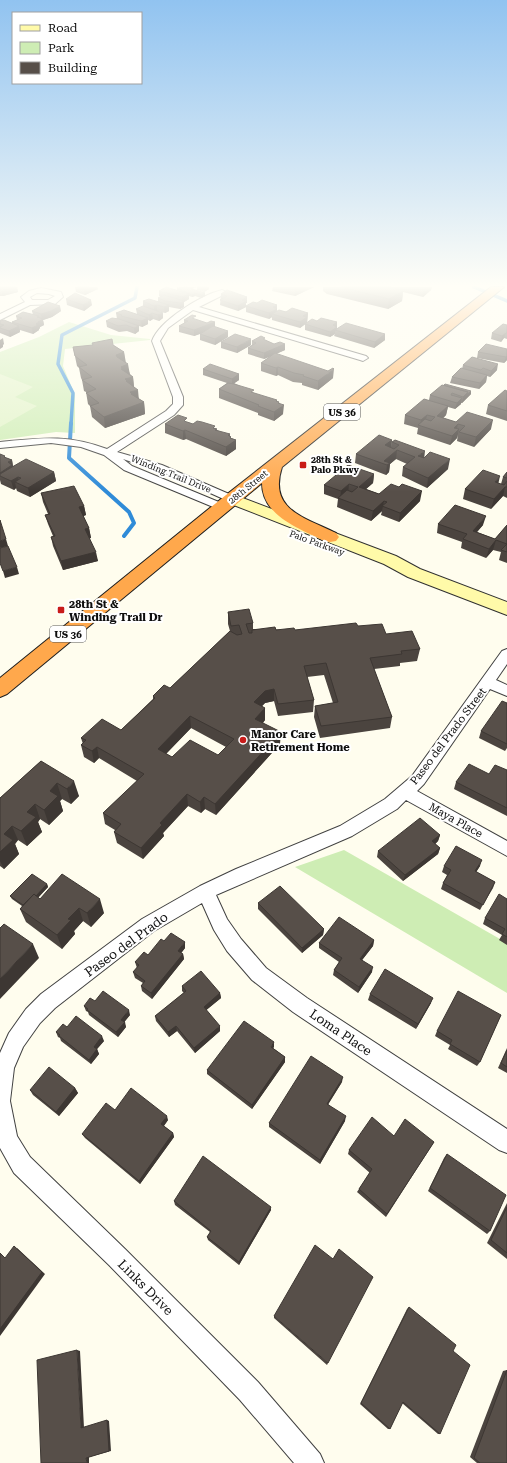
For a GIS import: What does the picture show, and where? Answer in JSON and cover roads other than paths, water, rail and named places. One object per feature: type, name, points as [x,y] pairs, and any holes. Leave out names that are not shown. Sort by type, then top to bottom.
[{"type":"highway","name":"28th Street","points":[[0,689],[227,503],[413,355]]},
{"type":"highway","points":[[275,465],[269,484],[269,490],[273,502],[291,516],[330,537]]},
{"type":"street","points":[[108,453],[170,413],[178,405],[178,397],[162,355]]},
{"type":"street","points":[[354,355],[363,358]]},
{"type":"street","name":"Winding Trail Drive","points":[[0,445],[51,440],[83,444],[108,453],[128,468],[227,503]]},
{"type":"street","name":"Palo Parkway","points":[[227,503],[330,537],[397,562],[414,573]]},
{"type":"street","name":"Palo Parkway","points":[[227,503],[386,568],[414,573],[507,609]]},
{"type":"street","name":"Paseo del Prado Street","points":[[206,891],[242,874],[346,831],[391,804],[418,780],[507,654]]},
{"type":"street","points":[[488,682],[507,691]]},
{"type":"street","name":"Maya Place","points":[[405,792],[507,848]]},
{"type":"street","name":"Paseo del Prado","points":[[48,1001],[148,925],[206,891]]},
{"type":"street","name":"Loma Place","points":[[206,891],[220,924],[234,945],[259,974],[300,1005],[507,1142]]},
{"type":"street","name":"Links Drive","points":[[48,1001],[33,1016],[16,1040],[4,1068],[0,1102],[7,1139],[22,1165],[117,1257],[249,1391],[311,1463]]},
{"type":"waterway","points":[[59,355],[58,364],[73,393],[71,424]]},
{"type":"waterway","points":[[71,423],[69,458],[129,512],[134,523],[124,536]]},
{"type":"place","name":"28th St & Palo Pkwy","points":[[303,465]]},
{"type":"place","name":"28th St & Winding Trail Dr","points":[[61,610]]},
{"type":"place","name":"Manor Care Retirement Home","points":[[243,740]]}]
